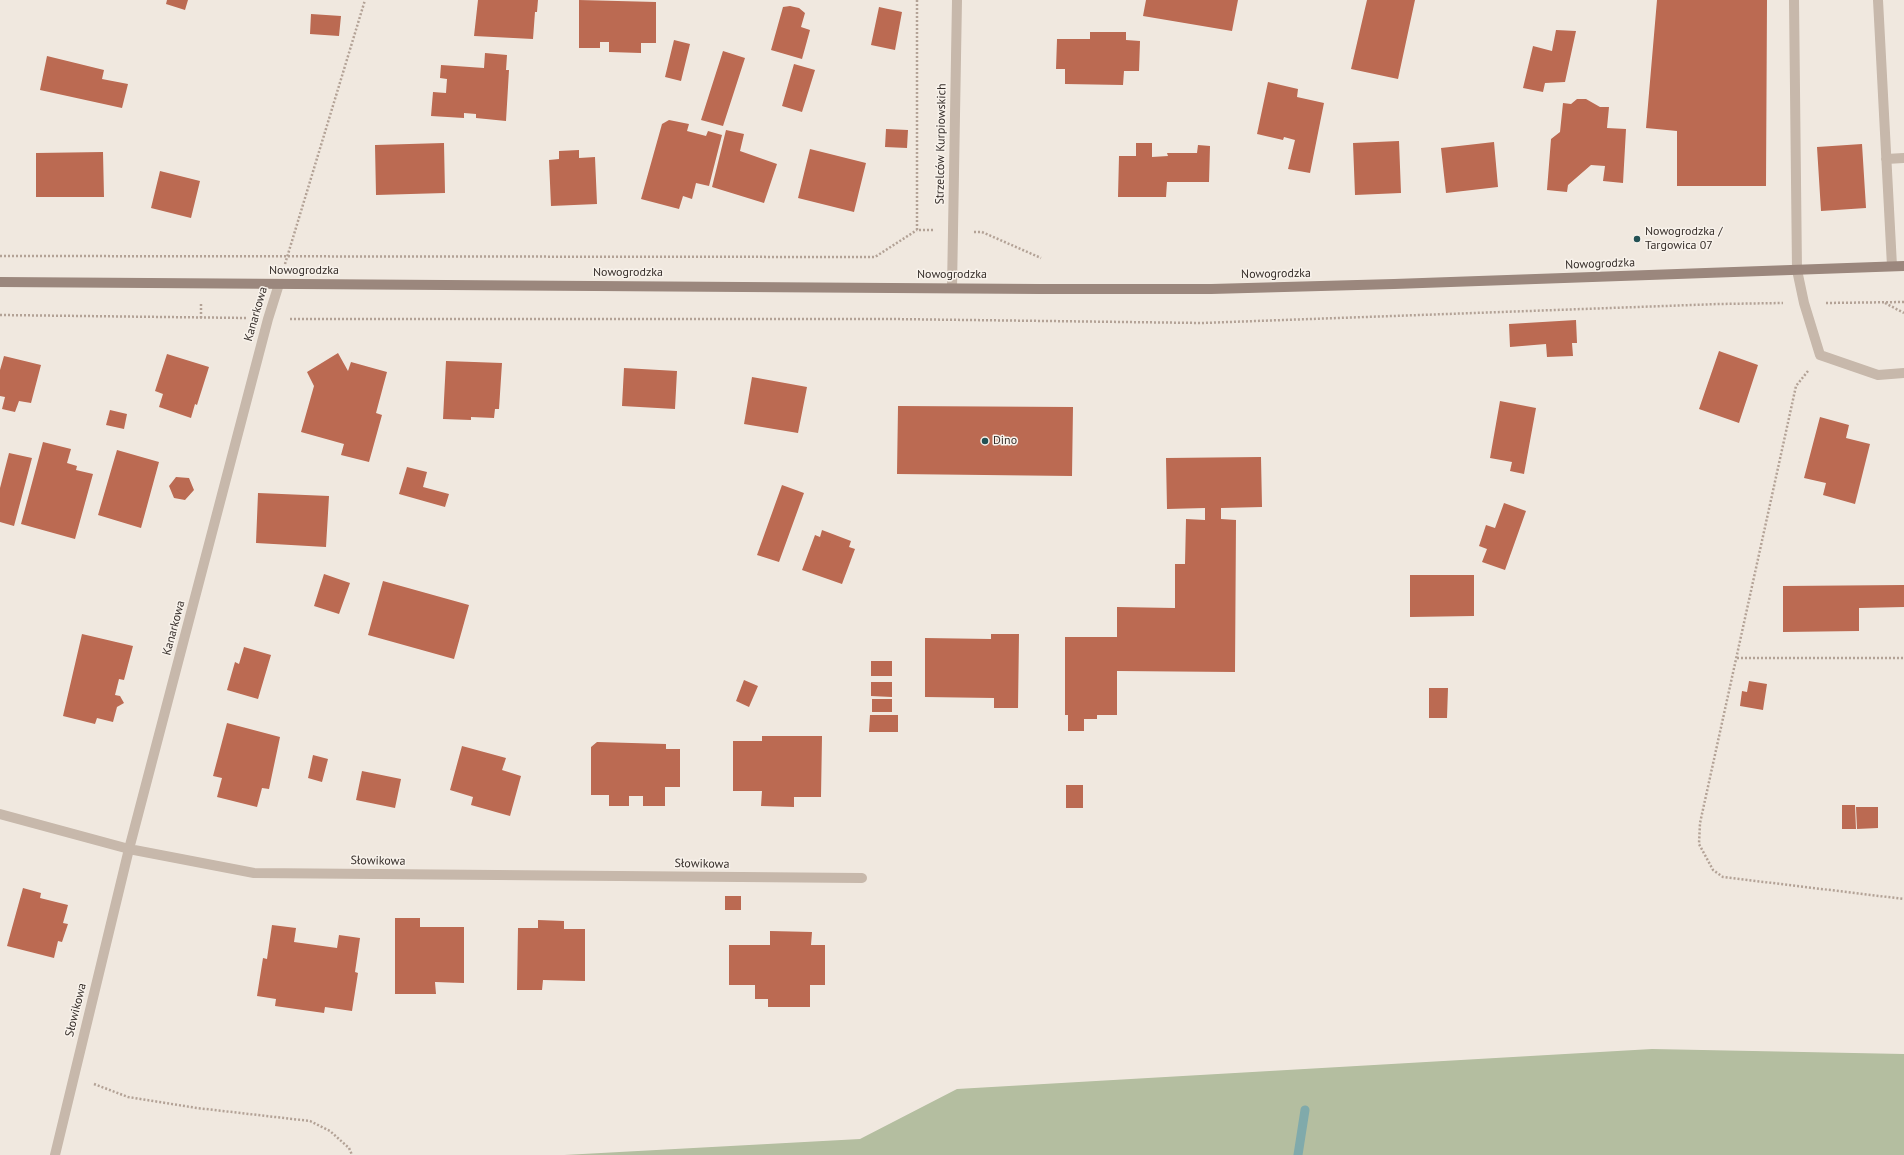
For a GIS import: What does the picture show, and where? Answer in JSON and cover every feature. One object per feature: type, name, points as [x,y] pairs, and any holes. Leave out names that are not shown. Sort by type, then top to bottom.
[{"type":"main road","name":"Nowogrodzka","points":[[0,282],[952,288],[1300,287],[1904,266]]},
{"type":"street","name":"Strzelców Kurpiowskich","points":[[952,288],[957,0]]},
{"type":"street","points":[[1794,0],[1797,270],[1804,303],[1820,355],[1878,375],[1904,373]]},
{"type":"street","points":[[1878,0],[1892,266]]},
{"type":"street","points":[[1886,159],[1904,158]]},
{"type":"street","name":"Kanarkowa","points":[[129,849],[268,319],[279,284]]},
{"type":"street","points":[[0,814],[129,849]]},
{"type":"street","name":"Słowikowa","points":[[55,1155],[129,849],[254,873],[862,878]]},
{"type":"path","points":[[279,284],[365,0]]},
{"type":"path","points":[[0,256],[875,257],[917,230]]},
{"type":"path","points":[[1904,302],[1885,303],[1904,313]]},
{"type":"path","points":[[0,315],[268,319],[891,319],[1202,323],[1719,304]]},
{"type":"path","points":[[1820,355],[1796,386],[1700,823],[1699,844],[1713,870],[1723,877],[1904,899]]},
{"type":"path","points":[[1737,658],[1904,658]]},
{"type":"path","points":[[74,1075],[107,1090],[128,1097],[197,1108],[310,1121],[330,1131],[349,1148],[352,1155]]},
{"type":"green space","points":[[1652,1049],[1904,1054],[1904,1155],[564,1155],[860,1139],[957,1089]]},
{"type":"building","points":[[167,0],[188,0],[185,10],[166,4]]},
{"type":"building","points":[[478,0],[538,0],[537,12],[535,12],[533,39],[474,36]]},
{"type":"building","points":[[579,0],[656,2],[656,43],[641,43],[641,53],[609,52],[609,42],[600,42],[600,48],[579,48]]},
{"type":"building","points":[[1146,0],[1238,0],[1232,31],[1143,16]]},
{"type":"building","points":[[1367,0],[1415,0],[1398,79],[1351,69]]},
{"type":"building","points":[[1657,0],[1767,0],[1766,186],[1677,186],[1677,131],[1646,128]]},
{"type":"building","points":[[790,6],[799,8],[805,13],[801,27],[810,30],[802,59],[771,50],[783,7]]},
{"type":"building","points":[[879,7],[902,12],[895,50],[871,45]]},
{"type":"building","points":[[311,14],[341,16],[339,36],[310,34]]},
{"type":"building","points":[[1556,30],[1576,31],[1565,82],[1545,83],[1543,92],[1523,88],[1533,46],[1552,51]]},
{"type":"building","points":[[1090,32],[1126,32],[1126,40],[1140,41],[1139,71],[1124,71],[1123,85],[1065,84],[1065,69],[1056,69],[1057,39],[1090,39]]},
{"type":"building","points":[[674,40],[690,44],[681,81],[665,77]]},
{"type":"building","points":[[723,51],[745,58],[723,126],[701,120]]},
{"type":"building","points":[[485,53],[507,55],[506,70],[509,70],[506,121],[476,118],[476,114],[464,113],[464,118],[431,116],[433,92],[446,93],[447,79],[440,78],[441,65],[484,68]]},
{"type":"building","points":[[47,56],[104,70],[102,79],[128,84],[122,108],[40,90]]},
{"type":"building","points":[[794,64],[815,70],[802,112],[782,106]]},
{"type":"building","points":[[1268,82],[1298,89],[1297,97],[1324,103],[1310,173],[1288,169],[1295,140],[1284,137],[1283,140],[1257,134]]},
{"type":"building","points":[[1577,99],[1586,99],[1600,107],[1609,107],[1607,128],[1626,129],[1623,183],[1603,181],[1605,166],[1591,165],[1568,185],[1567,192],[1547,190],[1551,139],[1560,132],[1563,103],[1571,104]]},
{"type":"building","points":[[669,120],[689,124],[687,131],[706,136],[708,131],[722,135],[709,186],[696,183],[692,199],[683,196],[679,209],[641,199],[662,124]]},
{"type":"building","points":[[886,129],[908,130],[907,148],[885,147]]},
{"type":"building","points":[[726,130],[744,134],[740,151],[777,164],[764,203],[712,187]]},
{"type":"building","points":[[1399,141],[1401,193],[1355,195],[1353,143]]},
{"type":"building","points":[[1494,142],[1498,187],[1446,193],[1441,148]]},
{"type":"building","points":[[444,143],[445,193],[376,195],[375,145]]},
{"type":"building","points":[[1136,143],[1152,143],[1152,157],[1168,156],[1167,153],[1197,153],[1198,145],[1210,146],[1209,182],[1167,182],[1166,197],[1118,197],[1119,156],[1136,156]]},
{"type":"building","points":[[1862,144],[1866,208],[1821,211],[1817,147]]},
{"type":"building","points":[[810,149],[866,163],[854,212],[798,198]]},
{"type":"building","points":[[579,150],[579,158],[595,157],[597,204],[551,206],[549,160],[559,159],[559,151]]},
{"type":"building","points":[[103,152],[104,197],[36,197],[36,153]]},
{"type":"building","points":[[160,171],[200,181],[191,218],[151,208]]},
{"type":"building","points":[[1576,320],[1577,343],[1572,343],[1573,356],[1547,357],[1546,344],[1510,347],[1509,324]]},
{"type":"building","points":[[1719,351],[1758,365],[1739,423],[1699,409]]},
{"type":"building","points":[[338,353],[348,371],[351,362],[387,372],[376,413],[382,415],[369,462],[341,455],[344,444],[301,432],[314,386],[307,372]]},
{"type":"building","points":[[167,354],[209,367],[197,405],[195,404],[191,418],[159,407],[163,394],[155,391]]},
{"type":"building","points":[[4,356],[41,365],[31,403],[19,401],[15,412],[2,409],[5,397],[0,396],[0,370]]},
{"type":"building","points":[[446,361],[502,363],[499,409],[495,409],[494,418],[471,417],[471,420],[443,419]]},
{"type":"building","points":[[624,368],[677,371],[675,409],[622,406]]},
{"type":"building","points":[[752,377],[807,387],[798,433],[744,424]]},
{"type":"building","points":[[1500,401],[1536,408],[1524,474],[1510,471],[1512,462],[1490,458]]},
{"type":"building","name":"Dino","points":[[898,406],[1073,407],[1072,476],[897,474]]},
{"type":"building","points":[[110,410],[127,414],[124,429],[106,425]]},
{"type":"building","points":[[1820,417],[1849,425],[1846,438],[1870,444],[1855,504],[1823,495],[1826,483],[1804,478]]},
{"type":"building","points":[[43,442],[71,449],[67,463],[77,466],[76,470],[93,474],[75,539],[21,524]]},
{"type":"building","points":[[117,450],[159,462],[141,528],[98,515]]},
{"type":"building","points":[[9,453],[32,458],[14,526],[0,522],[0,488]]},
{"type":"building","points":[[1261,457],[1262,507],[1221,508],[1221,519],[1236,520],[1235,672],[1117,671],[1117,715],[1097,715],[1097,719],[1084,719],[1084,731],[1068,731],[1068,715],[1065,715],[1065,637],[1117,637],[1117,607],[1175,608],[1175,564],[1185,564],[1186,519],[1205,520],[1205,508],[1167,509],[1166,458]]},
{"type":"building","points":[[407,467],[427,472],[423,487],[449,494],[445,507],[399,494]]},
{"type":"building","points":[[176,477],[189,478],[194,490],[185,500],[174,498],[169,486]]},
{"type":"building","points":[[782,485],[804,493],[779,562],[757,555]]},
{"type":"building","points":[[258,493],[329,496],[326,547],[256,543]]},
{"type":"building","points":[[1504,503],[1526,511],[1505,570],[1482,562],[1487,549],[1479,546],[1486,525],[1495,528]]},
{"type":"building","points":[[822,530],[851,541],[849,547],[855,549],[842,584],[802,570],[815,535],[820,537]]},
{"type":"building","points":[[324,574],[350,583],[339,614],[314,606]]},
{"type":"building","points":[[1410,575],[1474,575],[1474,616],[1410,617]]},
{"type":"building","points":[[383,581],[469,605],[454,659],[368,635]]},
{"type":"building","points":[[1904,585],[1904,607],[1859,608],[1859,631],[1783,632],[1783,586]]},
{"type":"building","points":[[82,634],[133,646],[124,680],[119,679],[115,695],[120,696],[124,703],[117,707],[113,722],[97,718],[95,724],[63,716]]},
{"type":"building","points":[[991,634],[1019,634],[1018,708],[994,708],[994,698],[925,697],[925,638],[991,639]]},
{"type":"building","points":[[244,647],[271,655],[258,699],[227,690],[235,662],[239,664]]},
{"type":"building","points":[[871,661],[892,661],[892,676],[871,676]]},
{"type":"building","points":[[744,680],[758,686],[749,707],[736,701]]},
{"type":"building","points":[[1749,681],[1767,684],[1763,710],[1740,706],[1742,691],[1747,692]]},
{"type":"building","points":[[871,682],[892,682],[892,697],[871,696]]},
{"type":"building","points":[[1429,688],[1448,688],[1447,718],[1429,718]]},
{"type":"building","points":[[872,699],[892,699],[892,712],[872,712]]},
{"type":"building","points":[[870,715],[898,715],[898,732],[869,732]]},
{"type":"building","points":[[227,723],[280,737],[269,789],[262,788],[257,807],[217,797],[222,778],[213,776]]},
{"type":"building","points":[[762,736],[822,736],[821,797],[794,797],[794,807],[761,806],[762,791],[733,791],[733,741],[762,741]]},
{"type":"building","points":[[597,742],[666,744],[666,749],[680,749],[680,787],[665,787],[665,806],[643,806],[643,796],[629,796],[629,806],[609,806],[609,795],[591,795],[591,747]]},
{"type":"building","points":[[462,746],[506,758],[502,770],[521,776],[510,816],[471,805],[473,797],[450,790]]},
{"type":"building","points":[[313,755],[328,759],[322,782],[308,778]]},
{"type":"building","points":[[362,771],[401,779],[395,808],[356,800]]},
{"type":"building","points":[[1066,785],[1083,785],[1083,808],[1066,808]]},
{"type":"building","points":[[1842,805],[1855,805],[1856,829],[1842,829]]},
{"type":"building","points":[[1856,807],[1878,807],[1878,828],[1857,829]]},
{"type":"building","points":[[23,888],[41,893],[40,898],[68,905],[63,923],[68,924],[62,942],[58,941],[54,958],[7,946]]},
{"type":"building","points":[[725,896],[741,896],[741,910],[725,910]]},
{"type":"building","points":[[395,918],[420,918],[420,927],[464,927],[464,983],[435,982],[436,994],[395,994]]},
{"type":"building","points":[[538,920],[564,921],[564,929],[585,929],[585,981],[543,980],[542,990],[517,990],[518,928],[538,928]]},
{"type":"building","points":[[272,925],[296,928],[294,942],[337,948],[339,935],[360,938],[355,972],[358,973],[352,1011],[325,1007],[324,1013],[275,1006],[276,999],[257,996],[263,958],[267,959]]},
{"type":"building","points":[[770,931],[812,932],[811,945],[825,945],[825,985],[810,985],[810,1007],[768,1007],[768,999],[755,999],[755,985],[729,985],[729,945],[770,945]]},
{"type":"waterway","points":[[1298,1155],[1305,1110]]},
{"type":"place","name":"Nowogrodzka / Targowica 07","points":[[1637,239]]},
{"type":"place","name":"Dino","points":[[985,441]]}]
